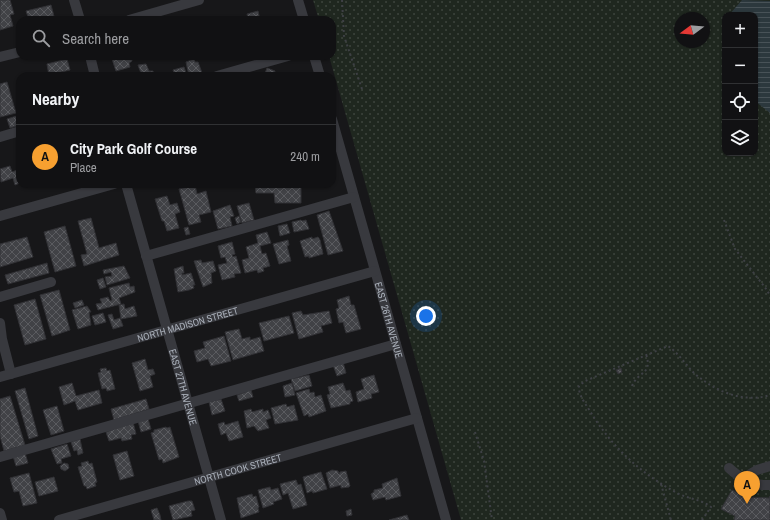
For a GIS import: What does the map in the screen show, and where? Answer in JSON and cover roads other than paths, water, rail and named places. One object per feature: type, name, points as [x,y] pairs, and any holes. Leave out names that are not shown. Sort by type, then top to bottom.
[{"type":"street","points":[[74,0],[79,16]]},
{"type":"street","points":[[143,16],[199,0]]},
{"type":"street","points":[[298,0],[303,16]]},
{"type":"street","points":[[0,58],[16,53]]},
{"type":"street","points":[[91,60],[94,72]]},
{"type":"street","points":[[231,72],[274,60]]},
{"type":"street","points":[[315,60],[319,72]]},
{"type":"street","points":[[0,137],[16,132]]},
{"type":"street","name":"EAST 26TH AVENUE","points":[[336,135],[446,520]]},
{"type":"street","points":[[0,216],[100,188]]},
{"type":"street","name":"EAST 27TH AVENUE","points":[[127,188],[221,520]]},
{"type":"street","points":[[146,256],[354,197]]},
{"type":"street","name":"NORTH MADISON STREET","points":[[0,377],[375,271]]},
{"type":"street","points":[[0,297],[50,282]]},
{"type":"street","points":[[0,323],[2,339],[11,374]]},
{"type":"street","points":[[0,456],[189,404],[396,344]]},
{"type":"street","name":"NORTH COOK STREET","points":[[59,520],[417,418]]},
{"type":"street","points":[[742,479],[757,470],[770,466]]},
{"type":"street","points":[[729,468],[742,479],[758,485],[770,485]]},
{"type":"street","points":[[0,513],[2,520]]},
{"type":"place","name":"City Park Golf Course","points":[[747,504]]}]
